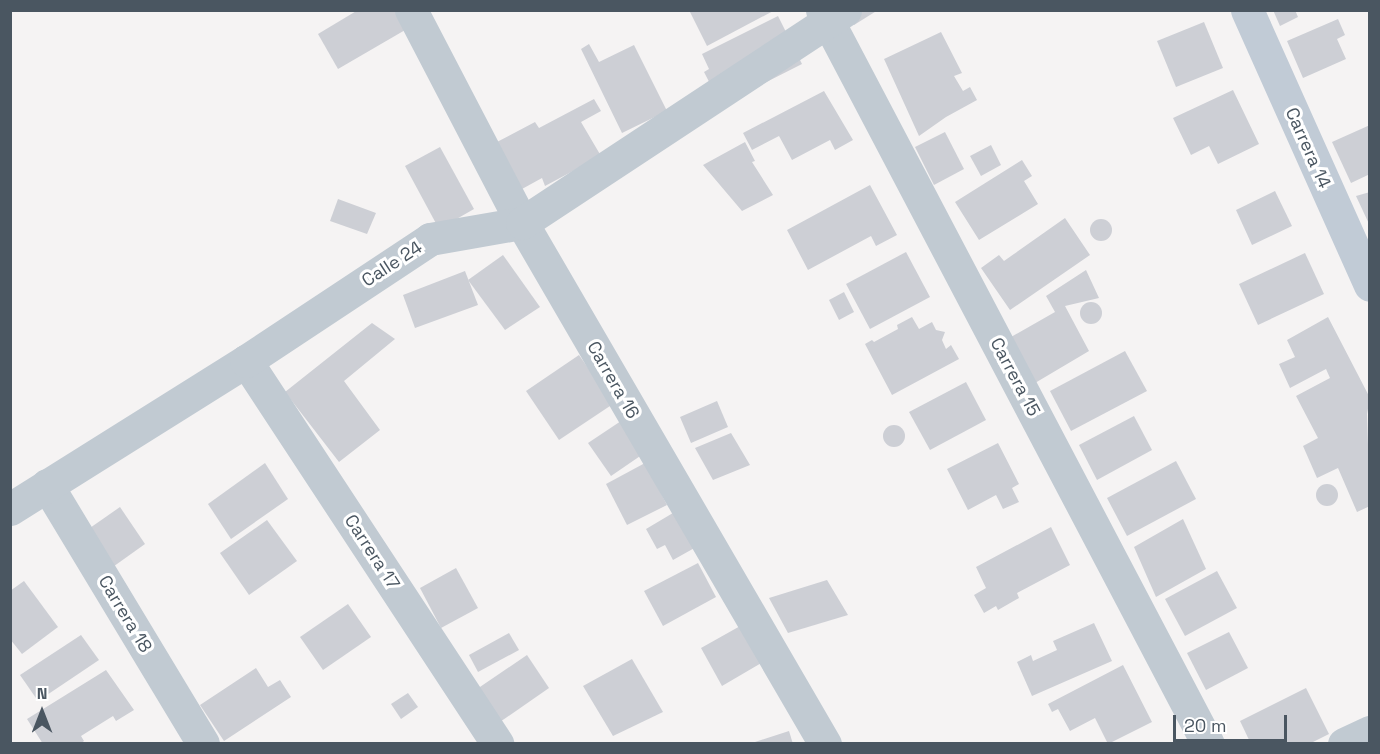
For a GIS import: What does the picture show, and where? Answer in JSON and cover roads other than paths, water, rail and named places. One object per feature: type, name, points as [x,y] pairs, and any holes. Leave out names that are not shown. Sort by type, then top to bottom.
[{"type":"street","name":"Carrera 16","points":[[411,10],[522,223],[825,744]]},
{"type":"street","name":"Carrera 14","points":[[1247,10],[1370,285]]},
{"type":"street","name":"Calle 24","points":[[10,509],[246,361],[430,239],[522,223],[831,14]]},
{"type":"street","name":"Carrera 15","points":[[831,14],[1208,744]]},
{"type":"street","name":"Carrera 17","points":[[246,361],[498,744]]},
{"type":"street","name":"Carrera 18","points":[[46,485],[203,744]]},
{"type":"street","points":[[1344,744],[1370,732]]}]
